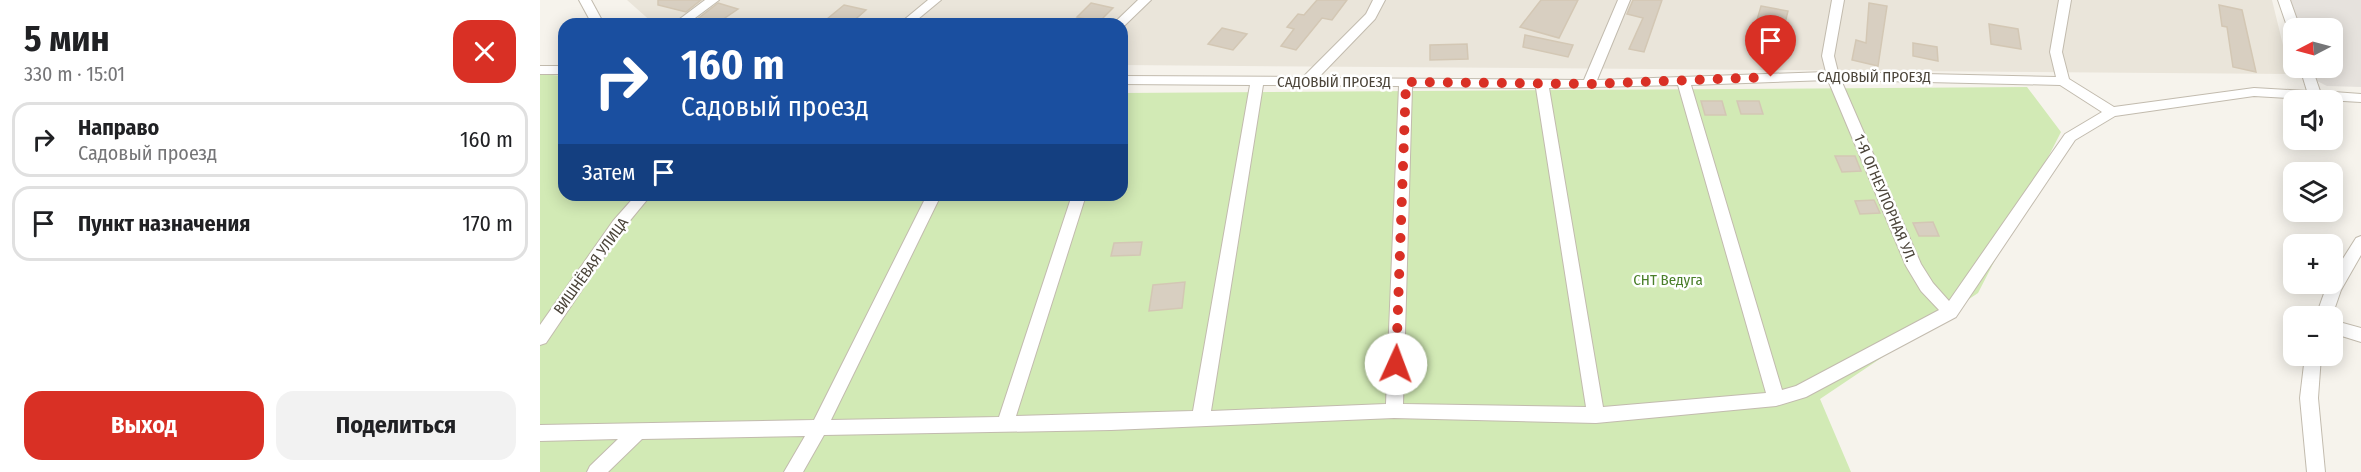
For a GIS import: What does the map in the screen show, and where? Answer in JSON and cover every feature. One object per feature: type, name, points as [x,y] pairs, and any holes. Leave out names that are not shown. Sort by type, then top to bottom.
[{"type":"street","points":[[585,0],[595,18]]},
{"type":"street","points":[[688,18],[713,0]]},
{"type":"street","points":[[912,18],[934,0]]},
{"type":"street","points":[[1126,18],[1145,0]]},
{"type":"street","points":[[1306,82],[1371,16],[1379,0]]},
{"type":"street","points":[[1589,84],[1624,0]]},
{"type":"street","name":"1-Я ОГНЕУПОРНАЯ УЛ.","points":[[1838,0],[1828,56],[1833,76],[1914,266],[1927,287],[1950,312]]},
{"type":"street","points":[[2065,0],[2056,52],[2063,81],[2112,112]]},
{"type":"street","points":[[2284,0],[2290,18]]},
{"type":"street","points":[[540,70],[558,70]]},
{"type":"street","name":"САДОВЫЙ ПРОЕЗД","points":[[1128,80],[1589,84],[1833,76],[2063,81]]},
{"type":"street","points":[[1683,80],[1776,399]]},
{"type":"street","points":[[1201,418],[1257,81]]},
{"type":"street","points":[[1395,411],[1406,82]]},
{"type":"street","points":[[1542,82],[1596,415]]},
{"type":"street","points":[[540,433],[1005,424],[1395,411],[1596,415],[1776,399],[1800,392],[1950,312],[2070,137],[2112,112],[2254,92],[2283,93]]},
{"type":"street","points":[[2343,97],[2361,98]]},
{"type":"street","name":"ВИШНЁВАЯ УЛИЦА","points":[[540,338],[618,225],[639,201]]},
{"type":"street","points":[[793,472],[819,427],[931,201]]},
{"type":"street","points":[[1005,424],[1077,201]]},
{"type":"street","points":[[2327,306],[2333,289],[2359,248]]},
{"type":"street","points":[[2343,329],[2361,335]]},
{"type":"street","points":[[2312,366],[2309,398],[2316,472]]},
{"type":"street","points":[[596,472],[638,431]]},
{"type":"shaded area","points":[[627,0],[2272,0],[2283,45],[2283,74],[1128,65],[1128,18],[647,18]]},
{"type":"shaded area","points":[[2287,0],[2361,0],[2361,87],[2327,86],[2311,78],[2343,78],[2343,18],[2293,18]]},
{"type":"green space","name":"СНТ Ведуга","points":[[540,74],[558,76],[558,201],[1128,201],[1128,93],[2027,87],[2061,132],[1978,293],[1820,399],[1851,472],[540,472]]},
{"type":"building","points":[[658,0],[701,0],[686,12],[658,5]]},
{"type":"building","points":[[1317,0],[1347,0],[1332,20],[1322,18],[1296,50],[1281,46],[1294,29],[1287,27],[1298,14],[1304,15]]},
{"type":"building","points":[[1541,0],[1578,0],[1559,38],[1520,27]]},
{"type":"building","points":[[1633,0],[1662,0],[1644,52],[1629,49],[1643,18],[1627,14]]},
{"type":"building","points":[[718,3],[738,9],[725,18],[699,18]]},
{"type":"building","points":[[1091,3],[1113,8],[1103,18],[1077,17]]},
{"type":"building","points":[[1869,3],[1887,6],[1878,66],[1852,60],[1856,40],[1866,43]]},
{"type":"building","points":[[844,5],[866,10],[857,18],[828,18]]},
{"type":"building","points":[[2219,5],[2242,10],[2256,72],[2233,67],[2227,27],[2222,26]]},
{"type":"building","points":[[1761,6],[1788,11],[1777,55],[1759,51],[1763,36],[1753,34]]},
{"type":"building","points":[[1989,24],[2018,29],[2021,49],[1991,44]]},
{"type":"building","points":[[1222,28],[1247,34],[1233,50],[1208,44]]},
{"type":"building","points":[[1525,35],[1573,45],[1568,57],[1523,47]]},
{"type":"building","points":[[1913,43],[1937,47],[1938,61],[1913,56]]},
{"type":"building","points":[[1467,44],[1468,59],[1430,60],[1430,45]]},
{"type":"building","points":[[1701,101],[1722,101],[1726,115],[1705,115]]},
{"type":"building","points":[[1737,101],[1759,101],[1763,114],[1741,114]]},
{"type":"building","points":[[1835,156],[1855,156],[1861,171],[1842,172]]},
{"type":"building","points":[[1874,200],[1880,213],[1860,214],[1855,201]]},
{"type":"building","points":[[1933,222],[1939,236],[1919,236],[1913,223]]},
{"type":"building","points":[[1142,242],[1140,255],[1111,256],[1114,243]]},
{"type":"building","points":[[1185,282],[1182,308],[1149,311],[1153,285]]},
{"type":"route","points":[[1396,364],[1406,82],[1589,84],[1771,77]]}]
